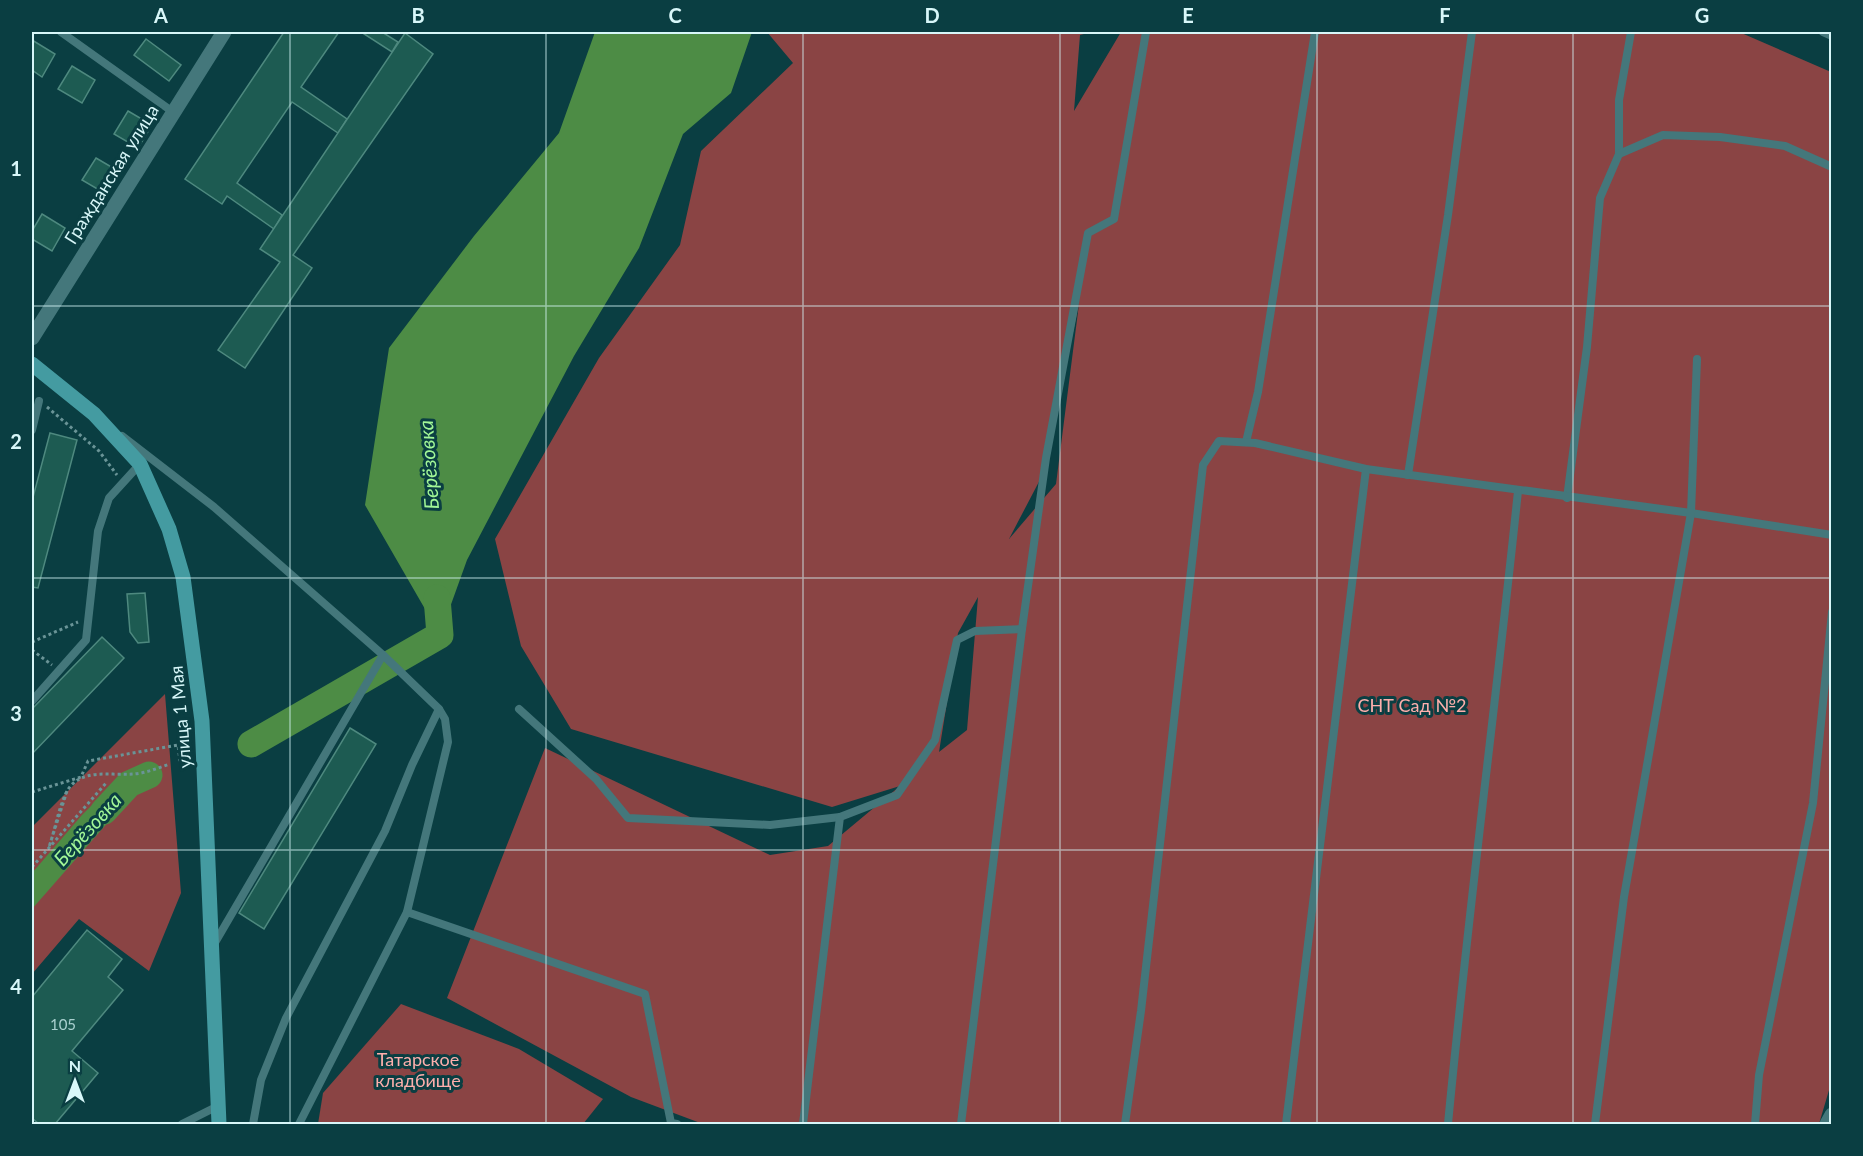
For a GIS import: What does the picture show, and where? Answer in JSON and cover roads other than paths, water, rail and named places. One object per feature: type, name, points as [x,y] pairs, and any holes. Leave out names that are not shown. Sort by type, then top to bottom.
[{"type":"main road","name":"улица 1 Мая","points":[[32,364],[94,414],[140,464],[169,529],[183,577],[191,623],[202,721],[219,1125]]},
{"type":"street","name":"Гражданская улица","points":[[32,338],[224,32]]},
{"type":"street","points":[[1827,1125],[1832,1115]]},
{"type":"lane","points":[[61,32],[173,112]]},
{"type":"lane","points":[[961,1125],[1022,629],[1046,458],[1088,233],[1114,219],[1146,32]]},
{"type":"lane","points":[[1246,442],[1258,392],[1314,32]]},
{"type":"lane","points":[[1408,476],[1448,215],[1472,32]]},
{"type":"lane","points":[[1567,498],[1587,347],[1600,198],[1619,154],[1619,100],[1631,32]]},
{"type":"lane","points":[[1823,32],[1832,36]]},
{"type":"lane","points":[[1619,154],[1663,135],[1720,137],[1785,146],[1832,167]]},
{"type":"lane","points":[[1595,1125],[1624,897],[1691,513],[1698,359]]},
{"type":"lane","points":[[32,430],[39,401]]},
{"type":"lane","points":[[94,414],[214,507],[383,655],[440,709],[445,719],[448,742],[407,912],[299,1125]]},
{"type":"lane","points":[[1125,1125],[1141,1011],[1203,465],[1219,441],[1246,442],[1287,449],[1366,470],[1691,513],[1832,535]]},
{"type":"lane","points":[[32,701],[86,640],[98,531],[109,498],[140,464]]},
{"type":"lane","points":[[1286,1125],[1366,470]]},
{"type":"lane","points":[[1448,1125],[1462,981],[1489,764],[1518,491]]},
{"type":"lane","points":[[1755,1125],[1759,1075],[1813,803],[1832,612]]},
{"type":"lane","points":[[519,709],[597,779],[628,818],[770,825],[840,817],[897,795],[935,740],[957,640],[975,631],[1022,629]]},
{"type":"lane","points":[[211,950],[383,655]]},
{"type":"lane","points":[[253,1125],[261,1080],[286,1018],[385,831],[412,765],[440,709]]},
{"type":"lane","points":[[803,1125],[840,817]]},
{"type":"lane","points":[[407,912],[645,994],[671,1122],[677,1125]]},
{"type":"lane","points":[[182,1125],[218,1106]]},
{"type":"water","points":[[595,32],[752,32],[731,93],[683,134],[639,248],[574,356],[467,560],[440,635],[365,505],[389,348],[474,236],[559,133]]},
{"type":"water","points":[[120,777],[129,784],[132,795],[32,909],[32,873],[82,815]]},
{"type":"waterway","name":"Берёзовка","points":[[251,744],[440,635],[437,598]]},
{"type":"waterway","name":"Берёзовка","points":[[104,811],[129,784],[149,775]]},
{"type":"park label","name":"СНТ Сад №2","points":[[1412,705]]},
{"type":"park label","name":"Татарское кладбище","points":[[418,1069]]}]
